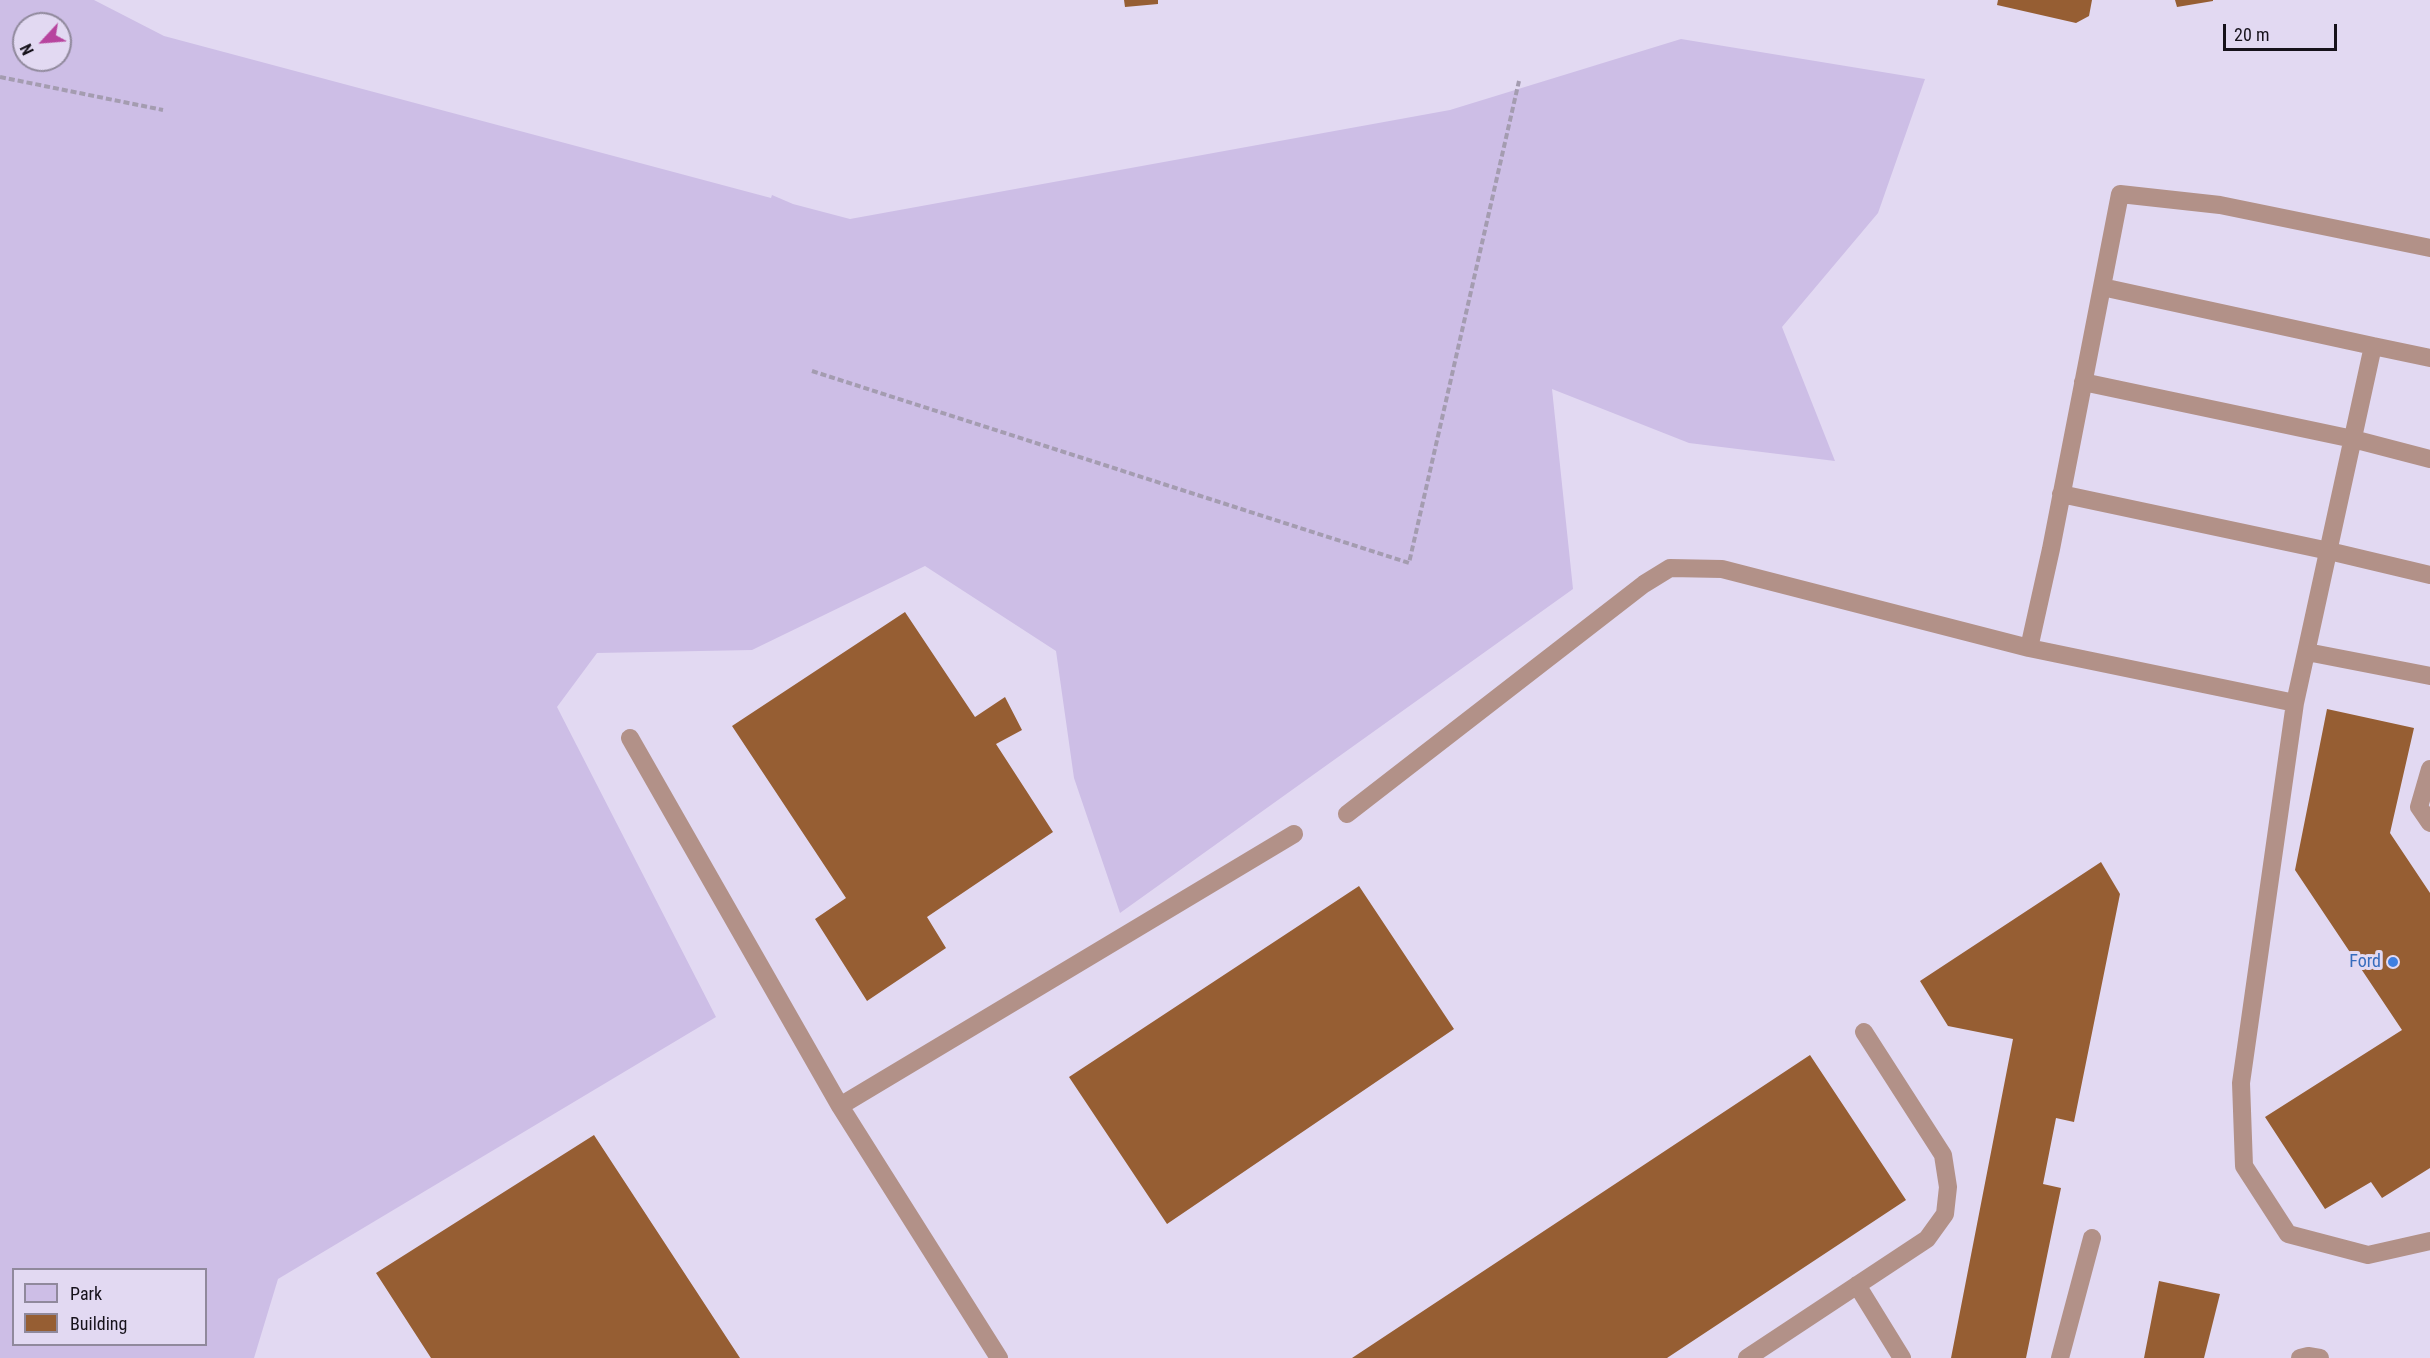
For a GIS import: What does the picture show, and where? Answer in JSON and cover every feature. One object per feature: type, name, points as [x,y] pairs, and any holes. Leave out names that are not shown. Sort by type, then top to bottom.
[{"type":"lane","points":[[2029,648],[2120,194],[2220,205],[2430,248]]},
{"type":"lane","points":[[2102,287],[2430,358]]},
{"type":"lane","points":[[2373,346],[2295,703],[2241,1083],[2244,1166],[2288,1234],[2368,1255],[2430,1241]]},
{"type":"lane","points":[[2083,382],[2353,439],[2430,459]]},
{"type":"lane","points":[[2061,494],[2329,550],[2430,575]]},
{"type":"lane","points":[[1347,814],[1644,584],[1670,568],[1722,569],[2029,648],[2295,703]]},
{"type":"lane","points":[[2307,652],[2430,676]]},
{"type":"lane","points":[[630,738],[840,1106],[999,1358]]},
{"type":"lane","points":[[2430,769],[2419,807],[2430,823]]},
{"type":"lane","points":[[840,1106],[1294,834]]},
{"type":"lane","points":[[1747,1358],[1927,1239],[1946,1214],[1948,1187],[1943,1155],[1864,1032]]},
{"type":"lane","points":[[2060,1358],[2092,1238]]},
{"type":"lane","points":[[1857,1286],[1902,1358]]},
{"type":"lane","points":[[2300,1358],[2308,1356],[2320,1358]]},
{"type":"path","points":[[0,77],[163,110]]},
{"type":"path","points":[[812,371],[1409,563],[1519,81]]},
{"type":"green space","points":[[0,0],[94,0],[164,36],[771,198],[772,195],[793,204],[850,219],[1450,110],[1681,39],[1925,79],[1878,213],[1782,327],[1835,461],[1689,443],[1552,389],[1573,589],[1120,913],[1074,778],[1056,651],[925,566],[752,650],[597,653],[557,707],[716,1017],[278,1279],[254,1358],[0,1358]]},
{"type":"building","points":[[1124,0],[1158,0],[1158,4],[1125,7]]},
{"type":"building","points":[[1998,0],[2092,0],[2089,16],[2076,23],[1997,5]]},
{"type":"building","points":[[2175,0],[2213,0],[2213,1],[2177,7]]},
{"type":"building","points":[[905,612],[975,717],[1005,697],[1022,730],[996,744],[1053,832],[927,917],[946,948],[867,1001],[815,919],[846,898],[732,726]]},
{"type":"building","name":"Ford","points":[[2327,709],[2414,728],[2390,833],[2430,893],[2430,1168],[2382,1198],[2371,1182],[2325,1209],[2265,1117],[2402,1030],[2295,870]]},
{"type":"building","points":[[2101,862],[2120,894],[2074,1122],[2056,1118],[2043,1184],[2061,1188],[2026,1358],[1951,1358],[2013,1039],[1948,1026],[1920,981]]},
{"type":"building","points":[[1359,886],[1454,1029],[1167,1224],[1069,1077]]},
{"type":"building","points":[[1810,1055],[1906,1200],[1667,1358],[1352,1358]]},
{"type":"building","points":[[594,1135],[740,1358],[431,1358],[376,1273]]},
{"type":"building","points":[[2159,1281],[2220,1294],[2204,1358],[2144,1358]]},
{"type":"place","name":"Ford","points":[[2393,962]]}]
